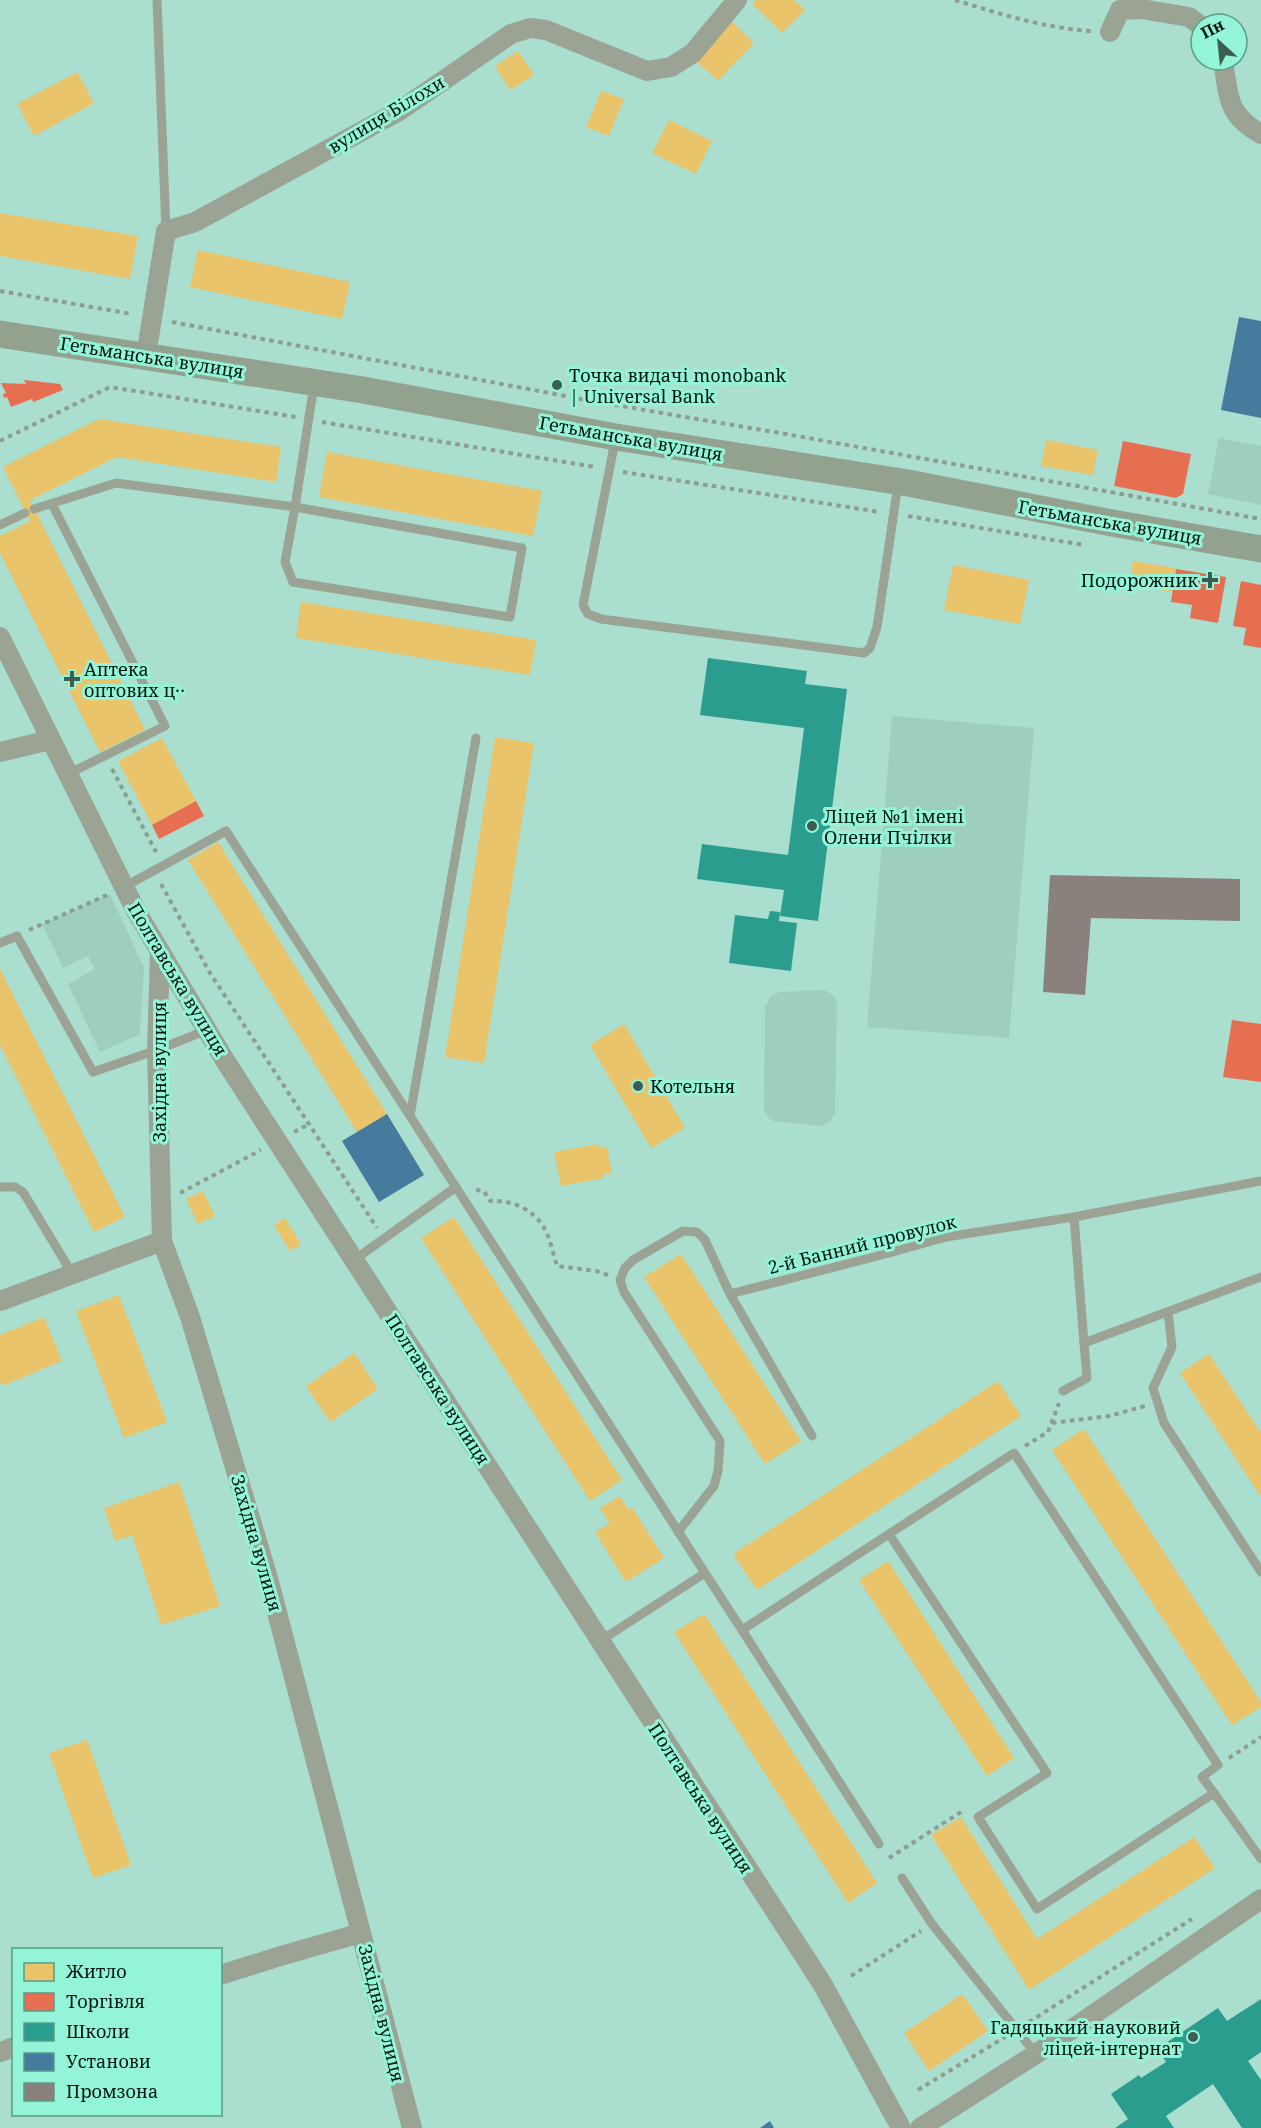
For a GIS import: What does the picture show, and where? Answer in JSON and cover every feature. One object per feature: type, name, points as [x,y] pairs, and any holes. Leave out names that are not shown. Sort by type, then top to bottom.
[{"type":"street","name":"вулиця Білохи","points":[[166,231],[195,222],[399,111],[511,34],[530,28],[546,30],[647,71],[671,67],[693,53],[737,0]]},
{"type":"street","points":[[1110,32],[1120,10],[1141,9],[1189,17]]},
{"type":"street","points":[[1225,72],[1230,106],[1246,126],[1261,134]]},
{"type":"street","points":[[146,356],[166,231]]},
{"type":"street","name":"Гетьманська вулиця","points":[[0,333],[315,382],[616,437],[898,481],[1112,523],[1261,549]]},
{"type":"street","name":"Полтавська вулиця","points":[[0,637],[124,887],[160,953],[354,1260],[823,1986],[901,2128]]},
{"type":"street","points":[[0,752],[50,740]]},
{"type":"street","name":"Західна вулиця","points":[[160,953],[156,1050],[162,1241],[190,1317],[268,1578],[412,2128]]},
{"type":"street","points":[[0,1301],[162,1241]]},
{"type":"street","points":[[920,2128],[1036,2054],[1261,1899]]},
{"type":"street","points":[[222,1974],[284,1954],[362,1933]]},
{"type":"lane","points":[[157,0],[166,231]]},
{"type":"lane","points":[[0,525],[30,511],[116,483],[295,507],[522,548],[510,617],[293,582],[285,562],[295,507],[315,382]]},
{"type":"lane","points":[[616,437],[583,605],[588,614],[601,619],[864,653],[870,648],[877,627],[898,481]]},
{"type":"lane","points":[[52,504],[165,726],[68,774]]},
{"type":"lane","points":[[410,1116],[476,738]]},
{"type":"lane","points":[[124,887],[226,831],[879,1844]]},
{"type":"lane","points":[[0,943],[17,936],[93,1071],[207,1030]]},
{"type":"lane","name":"2-й Банний провулок","points":[[730,1294],[946,1237],[1074,1217],[1261,1181]]},
{"type":"lane","points":[[0,1188],[15,1187],[23,1192],[73,1275]]},
{"type":"lane","points":[[354,1260],[456,1187]]},
{"type":"lane","points":[[1063,1390],[1087,1378],[1074,1217]]},
{"type":"lane","points":[[678,1532],[714,1486],[718,1471],[720,1441],[624,1292],[620,1280],[625,1269],[633,1260],[683,1231],[697,1232],[705,1240],[730,1294],[812,1436]]},
{"type":"lane","points":[[1084,1343],[1261,1277]]},
{"type":"lane","points":[[1168,1312],[1172,1347],[1153,1388],[1164,1422],[1261,1572]]},
{"type":"lane","points":[[742,1630],[1014,1453],[1218,1765],[1202,1777],[1261,1859]]},
{"type":"lane","points":[[889,1534],[1047,1773],[978,1817],[1037,1909],[1214,1793]]},
{"type":"lane","points":[[600,1641],[705,1574]]},
{"type":"lane","points":[[902,1878],[932,1924],[1036,2054]]},
{"type":"path","points":[[956,0],[1004,15],[1062,29],[1110,32]]},
{"type":"path","points":[[0,291],[592,401],[1261,519]]},
{"type":"path","points":[[106,756],[164,866]]},
{"type":"path","points":[[154,871],[210,973],[384,1238]]},
{"type":"path","points":[[17,936],[124,887]]},
{"type":"path","points":[[160,1204],[309,1124]]},
{"type":"path","points":[[456,1187],[484,1191],[490,1201],[507,1200],[530,1212],[544,1227],[557,1266],[596,1271],[620,1280]]},
{"type":"path","points":[[1014,1453],[1048,1432],[1063,1390]]},
{"type":"path","points":[[1052,1423],[1109,1416],[1158,1402]]},
{"type":"path","points":[[1218,1765],[1261,1737]]},
{"type":"path","points":[[889,1858],[971,1806],[978,1817]]},
{"type":"path","points":[[879,1844],[902,1878]]},
{"type":"path","points":[[918,2090],[1195,1917]]},
{"type":"path","points":[[851,1976],[932,1924]]},
{"type":"shaded area","points":[[1219,438],[1261,446],[1261,505],[1208,494]]},
{"type":"shaded area","points":[[892,716],[1034,728],[1009,1038],[867,1027]]},
{"type":"shaded area","points":[[110,894],[144,968],[140,1034],[100,1052],[68,984],[95,969],[88,956],[63,968],[42,924]]},
{"type":"shaded area","points":[[824,990],[833,995],[837,1003],[835,1114],[830,1122],[821,1126],[773,1121],[764,1110],[765,1007],[771,996],[780,992]]},
{"type":"building: Житло","points":[[756,0],[794,0],[805,10],[782,33],[752,4]]},
{"type":"building: Житло","points":[[730,20],[754,43],[718,81],[693,58]]},
{"type":"building: Житло","points":[[518,51],[534,75],[510,90],[495,66]]},
{"type":"building: Житло","points":[[77,72],[94,103],[34,136],[17,104]]},
{"type":"building: Житло","points":[[601,91],[624,99],[609,136],[586,127]]},
{"type":"building: Житло","points":[[669,120],[712,141],[696,174],[652,153]]},
{"type":"building: Житло","points":[[0,213],[138,236],[130,279],[0,256]]},
{"type":"building: Житло","points":[[198,250],[350,282],[342,319],[190,287]]},
{"type":"building: Житло","points":[[99,419],[281,447],[276,482],[117,457],[30,500],[145,730],[100,752],[0,553],[0,536],[30,521],[3,467]]},
{"type":"building: Житло","points":[[1046,440],[1098,450],[1093,475],[1041,466]]},
{"type":"building: Житло","points":[[327,452],[542,491],[533,536],[319,497]]},
{"type":"building: Житло","points":[[1133,561],[1175,568],[1171,592],[1129,585]]},
{"type":"building: Житло","points":[[953,565],[1029,580],[1020,624],[944,610]]},
{"type":"building: Житло","points":[[301,602],[536,640],[530,675],[296,638]]},
{"type":"building: Житло","points":[[495,737],[534,743],[484,1063],[445,1057]]},
{"type":"building: Житло","points":[[162,738],[196,801],[152,825],[118,761]]},
{"type":"building: Житло","points":[[218,842],[387,1114],[357,1132],[188,860]]},
{"type":"building: Житло","points":[[0,969],[125,1217],[94,1232],[0,1045]]},
{"type":"building: Житло","name":"Котельня","points":[[624,1024],[685,1128],[651,1148],[590,1045]]},
{"type":"building: Житло","points":[[598,1144],[599,1148],[607,1147],[612,1173],[603,1174],[604,1178],[561,1186],[554,1152]]},
{"type":"building: Житло","points":[[203,1191],[215,1216],[198,1224],[186,1199]]},
{"type":"building: Житло","points":[[454,1217],[622,1480],[590,1501],[421,1238]]},
{"type":"building: Житло","points":[[285,1218],[301,1244],[290,1251],[274,1225]]},
{"type":"building: Житло","points":[[681,1254],[801,1441],[765,1464],[644,1277]]},
{"type":"building: Житло","points":[[119,1295],[167,1422],[124,1438],[76,1311]]},
{"type":"building: Житло","points":[[44,1317],[62,1361],[2,1386],[0,1381],[0,1335]]},
{"type":"building: Житло","points":[[354,1353],[378,1389],[330,1422],[306,1386]]},
{"type":"building: Житло","points":[[1209,1354],[1261,1433],[1261,1497],[1180,1373]]},
{"type":"building: Житло","points":[[998,1381],[1021,1416],[757,1590],[733,1554]]},
{"type":"building: Житло","points":[[1084,1429],[1261,1702],[1261,1707],[1232,1725],[1052,1450]]},
{"type":"building: Житло","points":[[179,1482],[220,1606],[161,1625],[132,1535],[115,1541],[104,1508]]},
{"type":"building: Житло","points":[[620,1496],[628,1510],[632,1507],[664,1558],[626,1582],[595,1532],[610,1523],[600,1508]]},
{"type":"building: Житло","points":[[888,1561],[1014,1758],[987,1776],[859,1580]]},
{"type":"building: Житло","points":[[704,1614],[877,1883],[848,1903],[674,1632]]},
{"type":"building: Житло","points":[[87,1740],[131,1865],[93,1878],[49,1753]]},
{"type":"building: Житло","points":[[961,1817],[1037,1939],[1194,1837],[1215,1868],[1029,1990],[931,1835]]},
{"type":"building: Житло","points":[[962,1994],[988,2031],[929,2071],[904,2033]]},
{"type":"building: Торгівля","points":[[24,380],[60,384],[63,390],[33,402],[32,399],[11,407],[7,397],[4,398],[3,394],[6,393],[1,383],[26,384]]},
{"type":"building: Торгівля","points":[[1123,441],[1191,454],[1183,494],[1176,498],[1114,486]]},
{"type":"building: Торгівля","points":[[1176,569],[1226,577],[1218,623],[1190,618],[1192,605],[1171,602]]},
{"type":"building: Торгівля","points":[[1241,581],[1261,585],[1261,648],[1243,645],[1246,628],[1233,626]]},
{"type":"building: Торгівля","points":[[196,801],[204,816],[159,839],[152,825]]},
{"type":"building: Торгівля","points":[[1232,1020],[1261,1024],[1261,1082],[1223,1077]]},
{"type":"building: Школи","points":[[708,658],[807,671],[805,684],[847,689],[818,921],[780,916],[784,890],[697,879],[702,844],[788,855],[804,728],[700,715]]},
{"type":"building: Школи","points":[[770,911],[780,912],[779,921],[797,923],[791,971],[729,963],[735,915],[768,919]]},
{"type":"building: Школи","points":[[1261,1999],[1261,2052],[1248,2061],[1261,2080],[1261,2128],[1242,2128],[1213,2084],[1166,2116],[1174,2128],[1115,2128],[1128,2119],[1111,2094],[1139,2075],[1141,2078],[1166,2062],[1157,2049],[1218,2008],[1227,2021]]},
{"type":"building: Установи","points":[[1239,317],[1261,321],[1261,418],[1221,410]]},
{"type":"building: Установи","points":[[387,1114],[424,1175],[379,1202],[342,1141]]},
{"type":"building: Установи","points":[[770,2121],[774,2128],[760,2128]]},
{"type":"building: Промзона","points":[[1050,875],[1240,879],[1240,921],[1091,918],[1085,995],[1043,992]]},
{"type":"place","name":"Точка видачі monobank | Universal Bank","points":[[557,385]]},
{"type":"place","name":"Подорожник","points":[[1210,580]]},
{"type":"place","name":"Аптека оптових ц‥","points":[[72,679]]},
{"type":"place","name":"Ліцей №1 імені Олени Пчілки","points":[[812,826]]},
{"type":"place","name":"Котельня","points":[[638,1086]]},
{"type":"place","name":"Гадяцький науковий ліцей-інтернат","points":[[1193,2037]]}]
